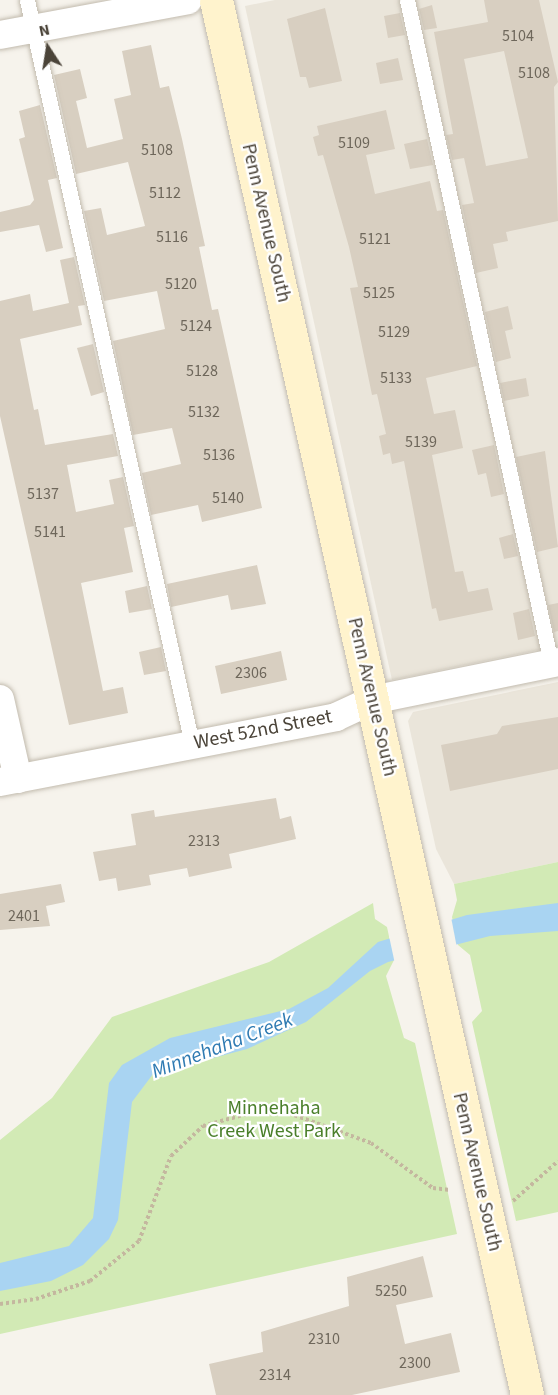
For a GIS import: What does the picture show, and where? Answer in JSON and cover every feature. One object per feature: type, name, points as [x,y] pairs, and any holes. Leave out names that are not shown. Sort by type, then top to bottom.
[{"type":"main road","name":"Penn Avenue South","points":[[216,0],[527,1395]]},
{"type":"street","points":[[0,35],[188,0]]},
{"type":"street","name":"West 52nd Street","points":[[9,780],[336,717],[372,700],[554,662]]},
{"type":"street","points":[[0,699],[9,780]]},
{"type":"lane","points":[[27,0],[192,744]]},
{"type":"lane","points":[[407,0],[554,662]]},
{"type":"path","points":[[0,1304],[36,1299],[90,1281],[139,1241],[171,1156],[203,1126],[272,1107],[372,1143],[433,1188],[450,1190]]},
{"type":"path","points":[[510,1203],[558,1161]]},
{"type":"shaded area","points":[[275,0],[558,0],[558,646],[392,680],[245,6]]},
{"type":"shaded area","points":[[558,682],[558,862],[454,884],[436,849],[408,721],[413,712]]},
{"type":"green space","points":[[558,862],[558,1212],[516,1221],[472,1022],[482,1011],[470,955],[458,945],[452,917],[457,900],[454,884]]},
{"type":"green space","name":"Minnehaha Creek West Park","points":[[373,903],[375,919],[387,927],[394,960],[386,976],[404,1038],[415,1043],[457,1234],[0,1334],[0,1140],[52,1098],[112,1017],[269,962]]},
{"type":"water","name":"Minnehaha Creek","points":[[558,903],[558,931],[490,936],[388,962],[370,971],[306,1022],[247,1049],[153,1074],[132,1102],[118,1220],[109,1239],[83,1265],[51,1281],[0,1291],[0,1263],[69,1246],[93,1218],[109,1083],[122,1065],[170,1038],[289,1009],[328,988],[378,942],[467,915]]},
{"type":"pier","points":[[451,917],[457,948],[395,964],[389,936]]},
{"type":"building","points":[[484,0],[539,0],[558,82],[554,87],[558,221],[506,232],[508,241],[493,244],[498,268],[476,273],[462,205],[474,203],[464,158],[452,160],[446,135],[453,134],[434,32],[488,22]],"holes":[[[504,51],[528,158],[486,166],[464,59]]]},
{"type":"building","points":[[432,5],[437,28],[424,30],[419,9]]},
{"type":"building","points":[[325,8],[342,81],[309,88],[306,77],[300,77],[287,19]]},
{"type":"building","points":[[400,13],[405,35],[388,38],[384,16]]},
{"type":"building","points":[[151,45],[160,88],[169,86],[182,139],[205,246],[199,247],[212,310],[218,309],[262,508],[202,522],[198,505],[151,515],[142,473],[181,464],[172,428],[133,435],[113,341],[165,329],[157,291],[104,301],[84,211],[101,208],[107,235],[145,226],[128,162],[76,174],[54,75],[80,69],[87,98],[76,101],[87,148],[123,139],[114,99],[131,95],[122,51]]},
{"type":"building","points":[[398,58],[403,80],[380,84],[376,63]]},
{"type":"building","points":[[40,105],[57,178],[48,180],[63,248],[46,252],[39,225],[0,232],[0,212],[30,205],[34,200],[19,139],[25,137],[19,111]]},
{"type":"building","points":[[386,110],[395,149],[366,155],[375,194],[430,181],[437,211],[443,210],[477,366],[426,378],[434,414],[455,410],[463,448],[432,455],[455,572],[463,571],[468,592],[488,588],[493,610],[439,621],[436,608],[432,609],[404,461],[392,464],[390,453],[383,455],[379,436],[386,434],[377,394],[372,395],[350,288],[358,287],[323,155],[318,156],[313,137],[319,135],[317,126]]},
{"type":"building","points":[[427,139],[433,165],[410,169],[404,144]]},
{"type":"building","points":[[74,257],[85,305],[78,306],[82,325],[20,339],[34,410],[38,409],[45,445],[113,434],[118,456],[67,465],[76,512],[114,504],[109,480],[123,477],[134,526],[124,528],[133,572],[81,583],[103,691],[123,687],[128,713],[69,725],[0,416],[0,301],[30,294],[33,311],[69,303],[60,260]]},
{"type":"building","points":[[508,306],[513,329],[505,331],[511,358],[496,362],[485,312]]},
{"type":"building","points":[[93,344],[104,392],[91,396],[77,348]]},
{"type":"building","points":[[526,378],[529,396],[504,401],[500,383]]},
{"type":"building","points":[[494,445],[504,494],[491,497],[486,473],[478,475],[472,450]]},
{"type":"building","points":[[545,451],[558,547],[537,552],[516,457]]},
{"type":"building","points":[[513,534],[518,556],[504,559],[499,538]]},
{"type":"building","points":[[257,565],[266,604],[231,610],[228,595],[171,607],[167,584]]},
{"type":"building","points":[[147,586],[152,609],[129,613],[125,591]]},
{"type":"building","points":[[558,603],[558,631],[554,632],[548,605]]},
{"type":"building","points":[[529,609],[535,636],[518,640],[513,613]]},
{"type":"building","points":[[161,647],[166,671],[144,675],[139,652]]},
{"type":"building","points":[[281,651],[287,680],[221,694],[215,666]]},
{"type":"building","points":[[558,717],[558,769],[450,791],[441,745],[497,734],[502,726]]},
{"type":"building","points":[[276,798],[280,819],[291,816],[296,839],[229,854],[232,868],[189,877],[187,868],[149,875],[151,885],[118,891],[116,878],[99,881],[93,852],[136,845],[131,814],[154,810],[155,817]]},
{"type":"building","points":[[61,884],[65,902],[46,906],[50,926],[0,930],[0,894]]},
{"type":"building","points":[[423,1256],[433,1297],[396,1305],[405,1344],[451,1333],[460,1372],[352,1395],[216,1395],[209,1364],[263,1352],[261,1332],[349,1306],[347,1277]]}]
